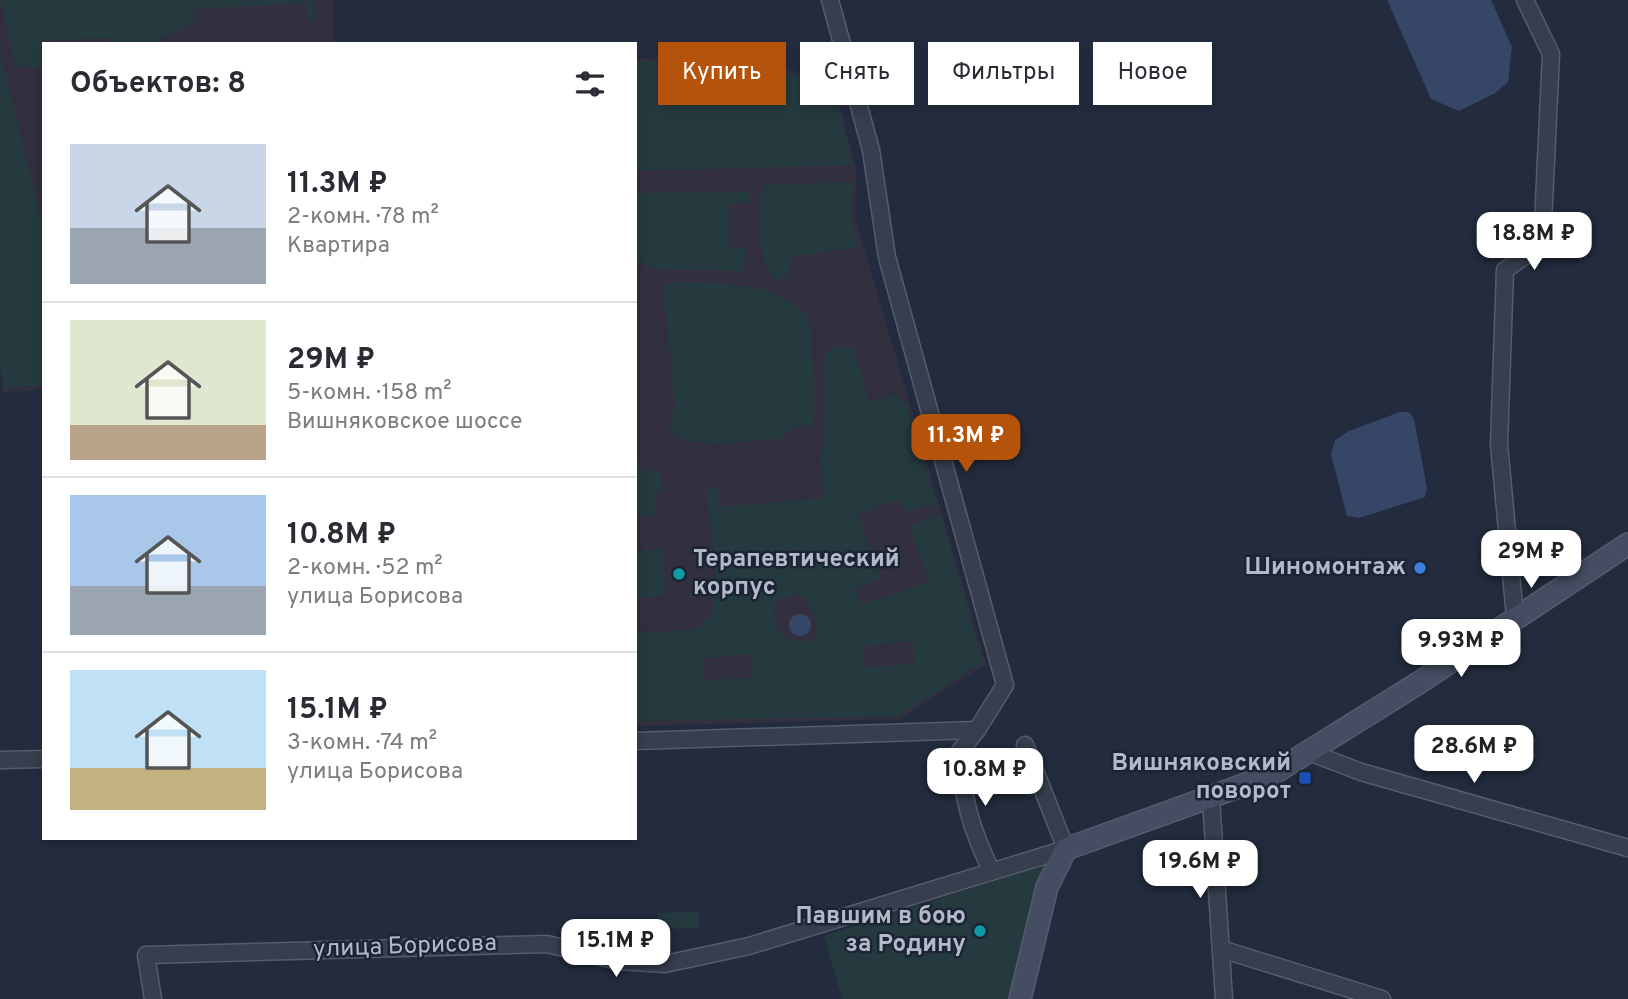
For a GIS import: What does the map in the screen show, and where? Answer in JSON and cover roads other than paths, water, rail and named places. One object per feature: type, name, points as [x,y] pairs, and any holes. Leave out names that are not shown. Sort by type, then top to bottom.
[{"type":"street","points":[[830,0],[871,150],[887,257],[1005,685],[977,730],[960,751],[961,781],[971,830],[990,870]]},
{"type":"street","points":[[1515,617],[1499,444],[1505,270],[1542,244],[1550,54],[1525,0]]},
{"type":"street","points":[[1020,999],[1047,887],[1066,849],[1271,775],[1628,544]]},
{"type":"street","points":[[637,741],[977,730]]},
{"type":"street","points":[[1024,746],[1066,849]]},
{"type":"street","points":[[1309,752],[1362,772],[1628,848]]},
{"type":"street","points":[[0,760],[42,759]]},
{"type":"street","points":[[1211,798],[1224,999]]},
{"type":"street","name":"улица Борисова","points":[[153,999],[146,955],[547,944],[619,961],[664,964],[749,946],[990,870],[1066,849]]},
{"type":"street","points":[[1221,949],[1382,999]]},
{"type":"water","points":[[1387,0],[1491,0],[1512,47],[1508,82],[1495,93],[1459,111],[1431,99]]},
{"type":"water","points":[[1400,412],[1409,412],[1414,419],[1427,488],[1425,497],[1359,518],[1347,516],[1331,454],[1335,440],[1349,431]]},
{"type":"water","points":[[800,614],[808,617],[811,625],[808,633],[800,636],[792,633],[789,625],[792,617]]},
{"type":"place","name":"Шиномонтаж","points":[[1420,568]]},
{"type":"place","name":"Терапевтический корпус","points":[[679,574]]},
{"type":"place","name":"Вишняковский поворот","points":[[1305,778]]},
{"type":"place","name":"Павшим в бою за Родину","points":[[980,931]]}]
